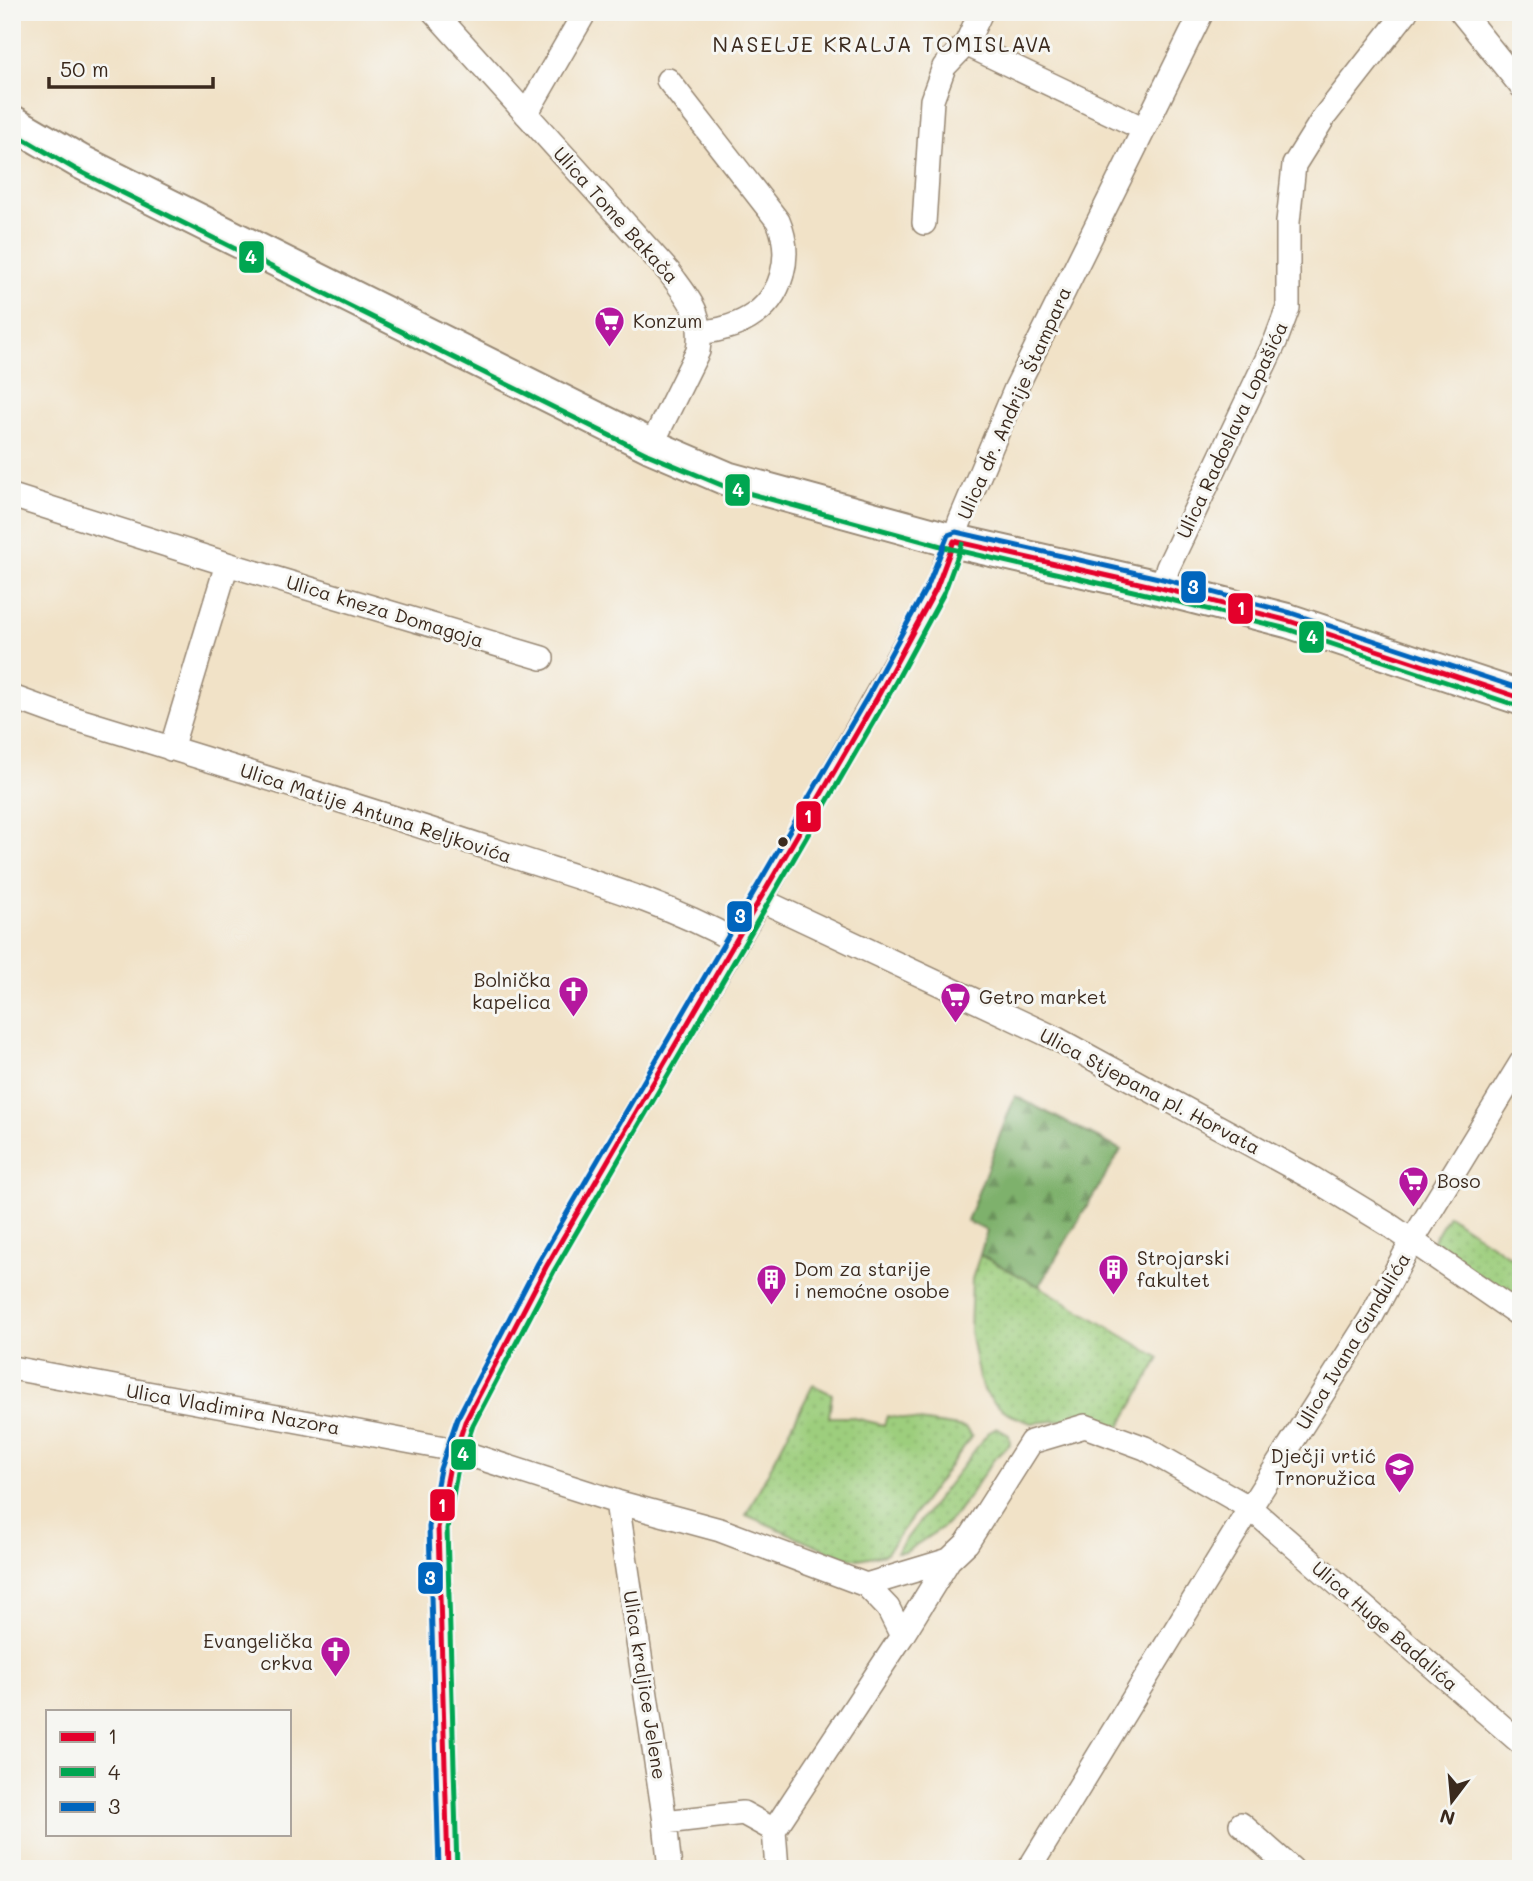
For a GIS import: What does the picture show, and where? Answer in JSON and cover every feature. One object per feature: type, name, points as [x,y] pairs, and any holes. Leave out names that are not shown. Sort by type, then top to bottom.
[{"type":"main road","points":[[12,122],[79,161],[651,446],[728,479],[954,541],[1161,588],[1289,621],[1521,698]]},
{"type":"main road","points":[[12,137],[79,161]]},
{"type":"street","name":"Ulica Tome Bakača","points":[[434,12],[669,272],[699,316],[701,333]]},
{"type":"street","points":[[526,114],[585,12]]},
{"type":"street","points":[[924,223],[932,100],[944,67],[966,44],[981,12]]},
{"type":"street","name":"Ulica dr. Andrije Štampara","points":[[448,1869],[438,1528],[443,1494],[466,1422],[546,1267],[761,900],[929,602],[1016,388],[1202,12]]},
{"type":"street","name":"Ulica Radoslava Lopašića","points":[[1161,588],[1168,567],[1276,340],[1287,308],[1288,222],[1294,165],[1324,117],[1406,12]]},
{"type":"street","points":[[1461,12],[1521,86]]},
{"type":"street","points":[[966,44],[1144,129]]},
{"type":"street","points":[[651,446],[698,351],[701,333],[726,328],[751,317],[772,297],[781,282],[785,263],[785,237],[778,221],[668,80]]},
{"type":"street","name":"Ulica kneza Domagoja","points":[[12,496],[227,564],[542,658]]},
{"type":"street","points":[[171,749],[227,564]]},
{"type":"street","name":"Ulica Matije Antuna Reljkovića","points":[[12,697],[171,749],[343,800],[612,889],[701,922],[735,941]]},
{"type":"street","name":"Ulica Stjepana pl. Horvata","points":[[761,900],[1057,1039],[1312,1178],[1412,1241],[1521,1316]]},
{"type":"street","name":"Ulica Ivana Gundulića","points":[[1029,1869],[1250,1508],[1370,1320],[1412,1241],[1521,1063]]},
{"type":"street","name":"Ulica Vladimira Nazora","points":[[12,1368],[455,1450]]},
{"type":"street","points":[[777,1869],[774,1830],[949,1560],[967,1543],[1031,1442],[1085,1426],[1145,1448],[1250,1508]]},
{"type":"street","points":[[455,1450],[617,1502],[720,1530],[866,1585],[888,1608],[902,1636]]},
{"type":"street","name":"Ulica kraljice Jelene","points":[[617,1502],[670,1869]]},
{"type":"street","name":"Ulica Huge Badalića","points":[[1250,1508],[1521,1743]]},
{"type":"street","points":[[866,1585],[949,1560]]},
{"type":"street","points":[[665,1822],[743,1813],[774,1830]]},
{"type":"street","points":[[1241,1824],[1292,1869]]},
{"type":"green space","points":[[1015,1096],[1121,1150],[1039,1286],[980,1255],[987,1231],[967,1221]]},
{"type":"green space","points":[[1448,1215],[1521,1264],[1521,1305],[1431,1244]]},
{"type":"green space","points":[[980,1255],[1039,1286],[1160,1358],[1118,1430],[1077,1419],[1031,1423],[1011,1415],[993,1402],[985,1392],[979,1379],[970,1331],[972,1279]]},
{"type":"green space","points":[[813,1385],[832,1394],[829,1417],[850,1417],[884,1425],[887,1416],[965,1428],[972,1436],[885,1554],[858,1559],[841,1556],[746,1515]]},
{"type":"green space","points":[[997,1428],[1009,1435],[1010,1444],[994,1459],[961,1508],[943,1527],[905,1552],[896,1552],[988,1433]]},
{"type":"transit line","name":"4","points":[[12,132],[75,169],[647,454],[726,487],[952,549],[1287,629],[1518,706]]},
{"type":"transit line","name":"3","points":[[439,1869],[429,1527],[440,1469],[457,1419],[538,1263],[869,694],[928,585],[948,535],[956,532],[1163,579],[1291,613],[1521,689]]},
{"type":"transit line","name":"1","points":[[954,541],[1161,588],[1289,621],[1521,698]]},
{"type":"transit line","name":"1","points":[[448,1869],[438,1528],[449,1471],[465,1422],[546,1267],[877,698],[936,589],[954,541]]},
{"type":"transit line","name":"4","points":[[457,1869],[447,1529],[457,1473],[473,1425],[554,1271],[885,702],[944,593],[962,544]]},
{"type":"place","name":"Konzum","points":[[610,348]]},
{"type":"place","name":"Bolnička kapelica","points":[[574,1018]]},
{"type":"place","name":"Getro market","points":[[956,1024]]},
{"type":"place","name":"Boso","points":[[1414,1208]]},
{"type":"place","name":"Strojarski fakultet","points":[[1114,1296]]},
{"type":"place","name":"Dom za starije i nemoćne osobe","points":[[771,1307]]},
{"type":"place","name":"Dječji vrtić Trnoružica","points":[[1399,1494]]},
{"type":"place","name":"Evangelička crkva","points":[[336,1679]]},
{"type":"district","name":"NASELJE KRALJA TOMISLAVA","points":[[883,45]]}]
